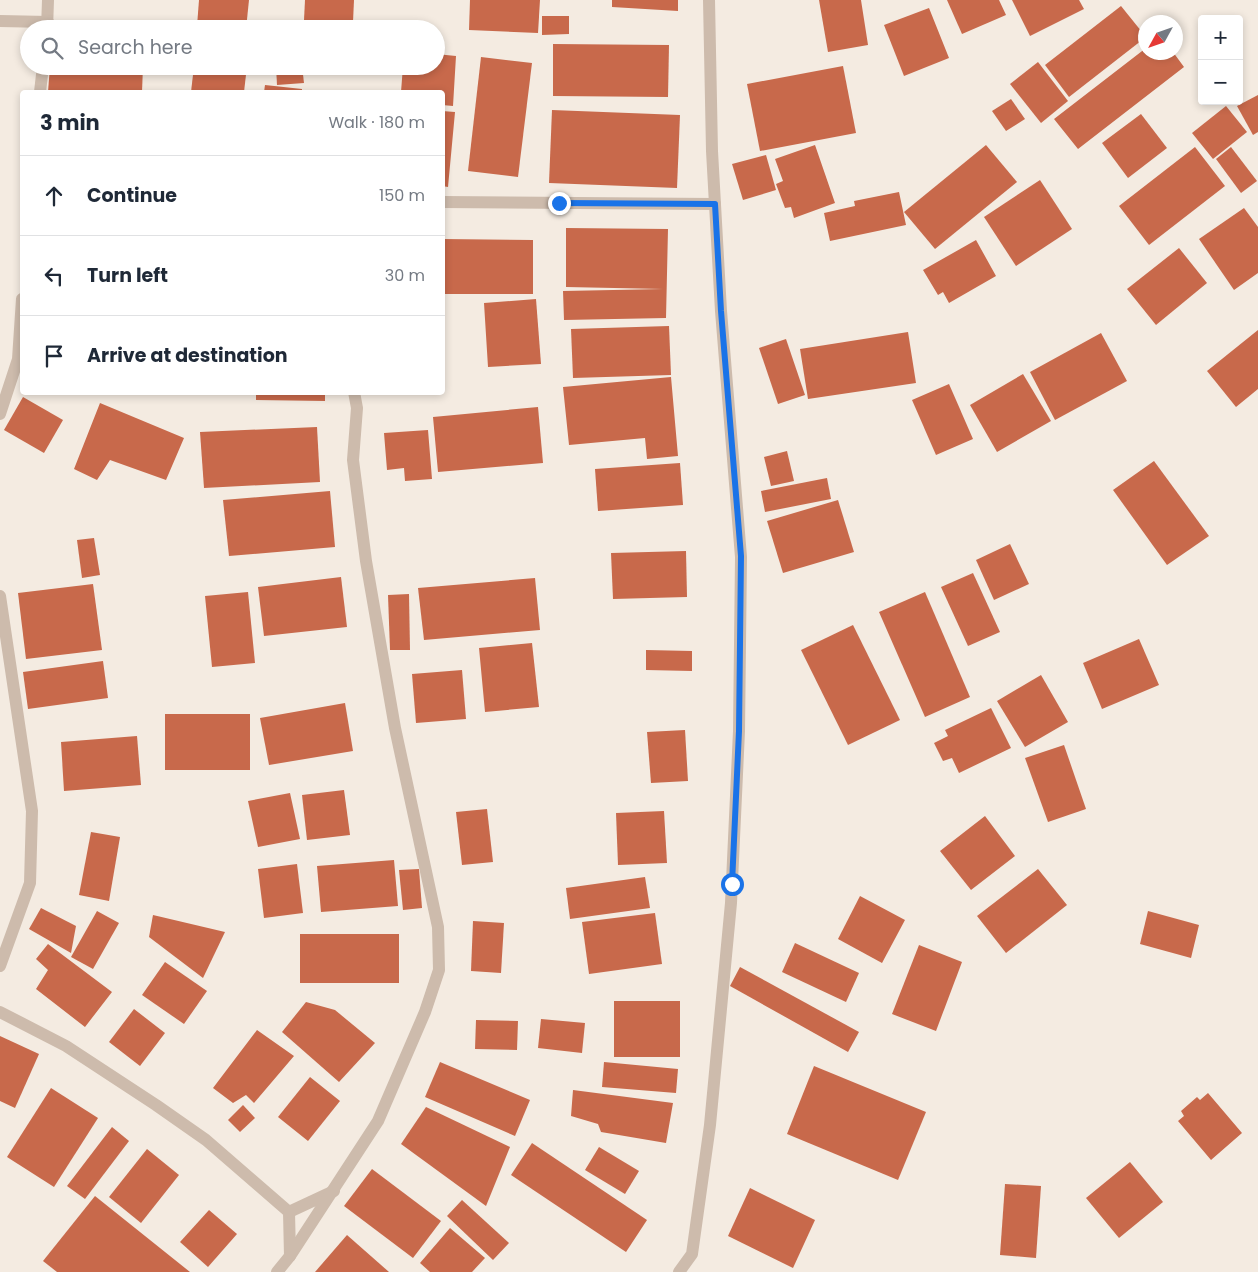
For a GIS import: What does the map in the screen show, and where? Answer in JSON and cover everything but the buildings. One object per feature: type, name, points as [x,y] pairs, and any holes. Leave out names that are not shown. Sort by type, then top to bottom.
[{"type":"street","points":[[48,0],[48,20]]},
{"type":"street","points":[[679,1272],[692,1254],[710,1125],[730,903],[739,731],[741,556],[721,311],[712,150],[709,0]]},
{"type":"street","points":[[0,21],[20,23]]},
{"type":"street","points":[[40,90],[42,75]]},
{"type":"street","points":[[445,202],[715,204]]},
{"type":"street","points":[[0,414],[18,359],[20,329]]},
{"type":"street","points":[[277,1272],[334,1191],[378,1122],[425,1012],[440,970],[438,927],[395,728],[366,561],[354,460],[357,408],[355,395]]},
{"type":"street","points":[[0,596],[32,811],[30,883],[0,966]]},
{"type":"street","points":[[0,1012],[66,1046],[206,1140],[289,1212],[290,1256]]},
{"type":"street","points":[[289,1212],[334,1191]]},
{"type":"route","points":[[559,203],[715,204],[721,311],[741,556],[739,731],[732,884]]}]
